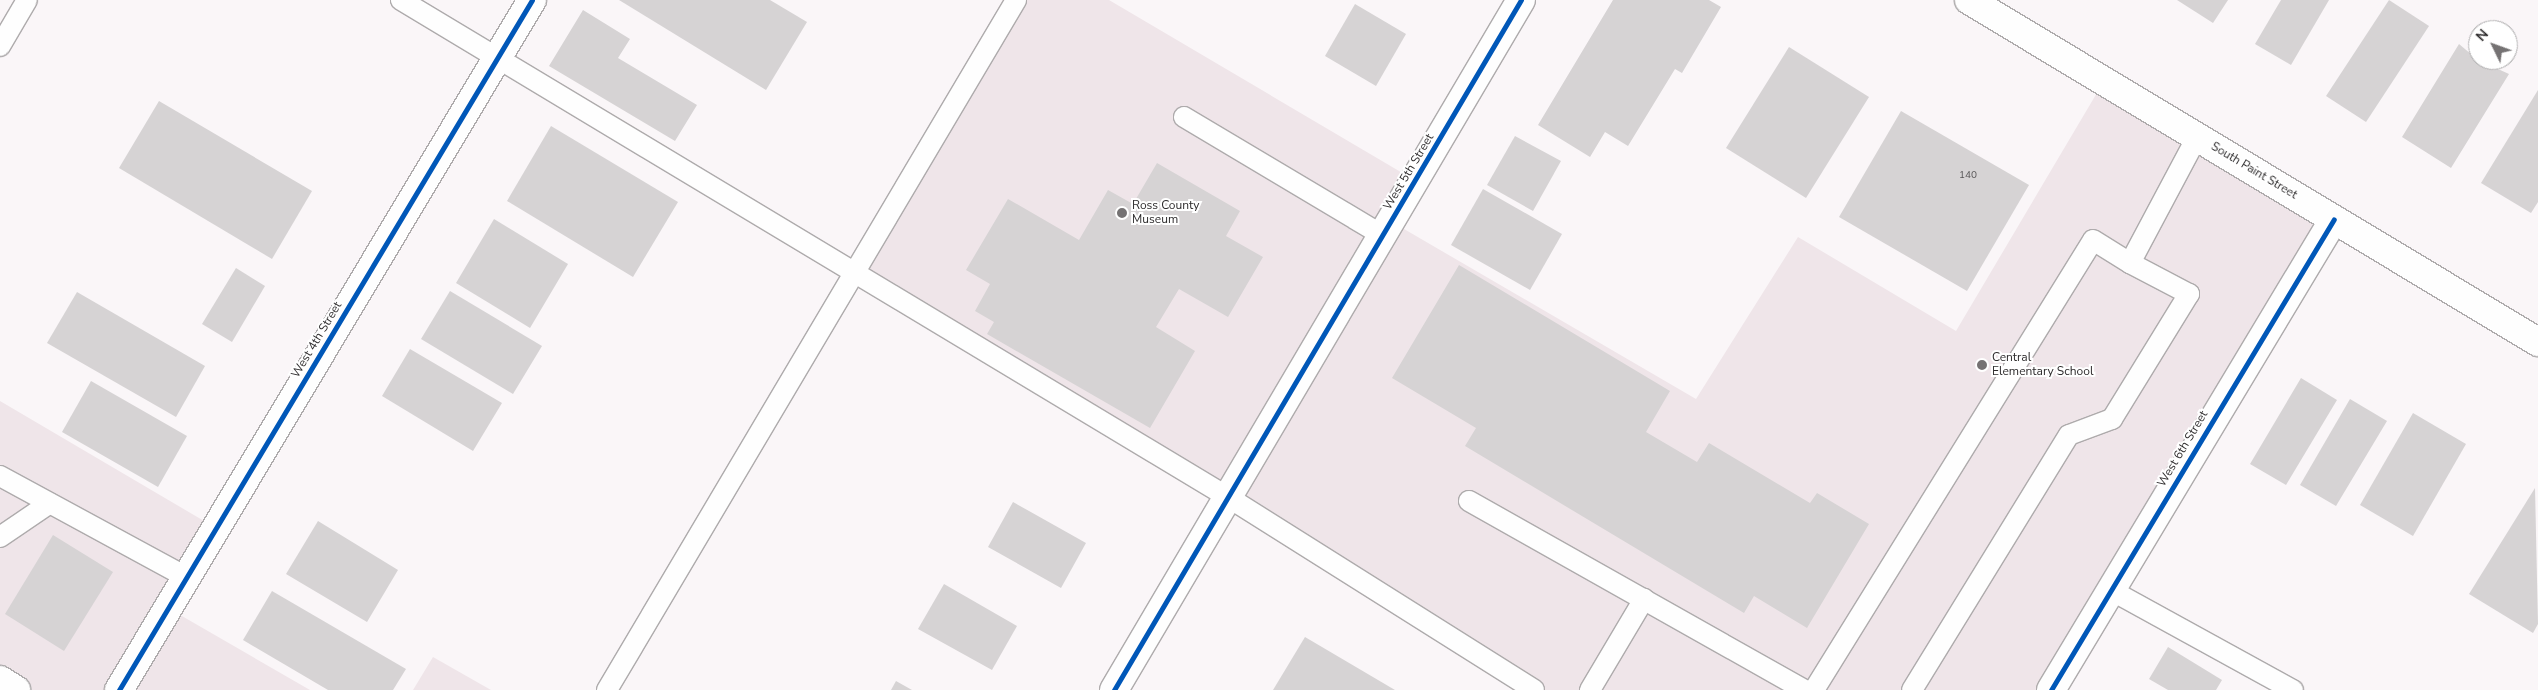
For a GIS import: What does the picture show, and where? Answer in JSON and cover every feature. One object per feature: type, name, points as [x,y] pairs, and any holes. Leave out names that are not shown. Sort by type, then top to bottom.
[{"type":"street","name":"West 4th Street","points":[[119,690],[532,0]]},
{"type":"street","name":"West 5th Street","points":[[1114,690],[1231,499],[1521,0]]},
{"type":"street","name":"South Paint Street","points":[[1986,4],[2197,137],[2538,342]]},
{"type":"street","name":"West 6th Street","points":[[2051,690],[2109,589],[2334,219]]},
{"type":"street","points":[[0,680],[16,690]]},
{"type":"lane","points":[[0,46],[27,0]]},
{"type":"lane","points":[[401,0],[1231,499],[1534,690]]},
{"type":"lane","points":[[607,690],[852,271],[1016,0]]},
{"type":"lane","points":[[1184,117],[1384,236]]},
{"type":"lane","points":[[2130,263],[2197,137]]},
{"type":"lane","points":[[1814,690],[2093,240],[2130,263],[2189,294],[2112,419],[2069,435],[1912,690]]},
{"type":"lane","points":[[0,476],[186,577]]},
{"type":"lane","points":[[1469,501],[1805,690]]},
{"type":"lane","points":[[0,537],[50,503]]},
{"type":"lane","points":[[2109,589],[2293,690]]},
{"type":"lane","points":[[1590,690],[1644,599]]},
{"type":"shaded area","name":"Central Elementary School","points":[[1016,0],[1109,0],[1416,181],[1392,222],[1696,399],[1798,237],[1956,331],[2104,81],[2334,219],[2051,690],[1534,690],[852,271]]},
{"type":"shaded area","points":[[0,401],[216,528],[168,608],[310,690],[0,690]]},
{"type":"shaded area","points":[[433,657],[491,690],[413,690]]},
{"type":"building","points":[[619,0],[770,0],[807,22],[766,90]]},
{"type":"building","points":[[1613,0],[1709,0],[1721,7],[1682,73],[1675,69],[1628,146],[1605,132],[1590,157],[1538,125]]},
{"type":"building","points":[[2177,0],[2228,0],[2213,23]]},
{"type":"building","points":[[2281,0],[2329,0],[2291,65],[2255,44]]},
{"type":"building","points":[[2389,0],[2429,26],[2366,122],[2326,96]]},
{"type":"building","points":[[1355,4],[1406,34],[1376,86],[1325,56]]},
{"type":"building","points":[[583,10],[630,39],[618,58],[697,105],[675,141],[549,66]]},
{"type":"building","points":[[2459,44],[2468,52],[2468,70],[2500,70],[2509,74],[2451,168],[2402,137]]},
{"type":"building","points":[[1789,47],[1869,97],[1806,198],[1726,148]]},
{"type":"building","points":[[2538,90],[2538,202],[2531,213],[2481,183]]},
{"type":"building","points":[[159,101],[312,191],[272,259],[119,168]]},
{"type":"building","points":[[1901,111],[2029,185],[1967,291],[1839,217]]},
{"type":"building","points":[[551,126],[678,202],[633,277],[507,201]]},
{"type":"building","points":[[1515,136],[1561,161],[1533,211],[1487,185]]},
{"type":"building","points":[[1157,163],[1240,211],[1226,236],[1263,257],[1228,317],[1179,289],[1156,327],[1195,351],[1150,428],[987,334],[994,322],[975,311],[990,284],[966,270],[1008,199],[1079,240],[1108,190],[1133,204]]},
{"type":"building","points":[[1483,189],[1562,234],[1530,290],[1451,245]]},
{"type":"building","points":[[494,219],[568,264],[530,328],[456,283]]},
{"type":"building","points":[[1459,265],[1670,391],[1646,432],[1697,462],[1709,443],[1810,503],[1817,493],[1869,524],[1807,628],[1754,596],[1744,613],[1465,446],[1476,428],[1392,378]]},
{"type":"building","points":[[236,268],[265,286],[232,342],[202,324]]},
{"type":"building","points":[[450,291],[542,346],[513,394],[421,339]]},
{"type":"building","points":[[77,292],[205,366],[176,417],[47,343]]},
{"type":"building","points":[[410,349],[502,403],[473,451],[382,396]]},
{"type":"building","points":[[2301,378],[2337,400],[2286,485],[2250,464]]},
{"type":"building","points":[[91,381],[187,436],[158,487],[62,432]]},
{"type":"building","points":[[2350,399],[2387,421],[2336,506],[2300,485]]},
{"type":"building","points":[[2413,413],[2466,444],[2413,536],[2360,505]]},
{"type":"building","points":[[2535,488],[2538,624],[2533,633],[2469,594]]},
{"type":"building","points":[[1013,502],[1086,543],[1061,588],[988,547]]},
{"type":"building","points":[[318,521],[398,570],[367,622],[286,574]]},
{"type":"building","points":[[53,535],[113,572],[64,651],[5,614]]},
{"type":"building","points":[[944,584],[1017,626],[992,670],[918,629]]},
{"type":"building","points":[[272,591],[406,669],[393,690],[328,690],[243,640]]},
{"type":"building","points":[[1305,637],[1395,690],[1273,690]]},
{"type":"building","points":[[2168,647],[2222,680],[2216,690],[2168,690],[2149,679]]},
{"type":"building","points":[[896,681],[912,690],[891,690]]},
{"type":"cycle path","points":[[119,690],[532,0]]},
{"type":"cycle path","points":[[1114,690],[1521,0]]},
{"type":"cycle path","points":[[2051,690],[2334,219]]},
{"type":"place","name":"Ross County Museum","points":[[1122,213]]},
{"type":"place","name":"Central Elementary School","points":[[1982,365]]}]
